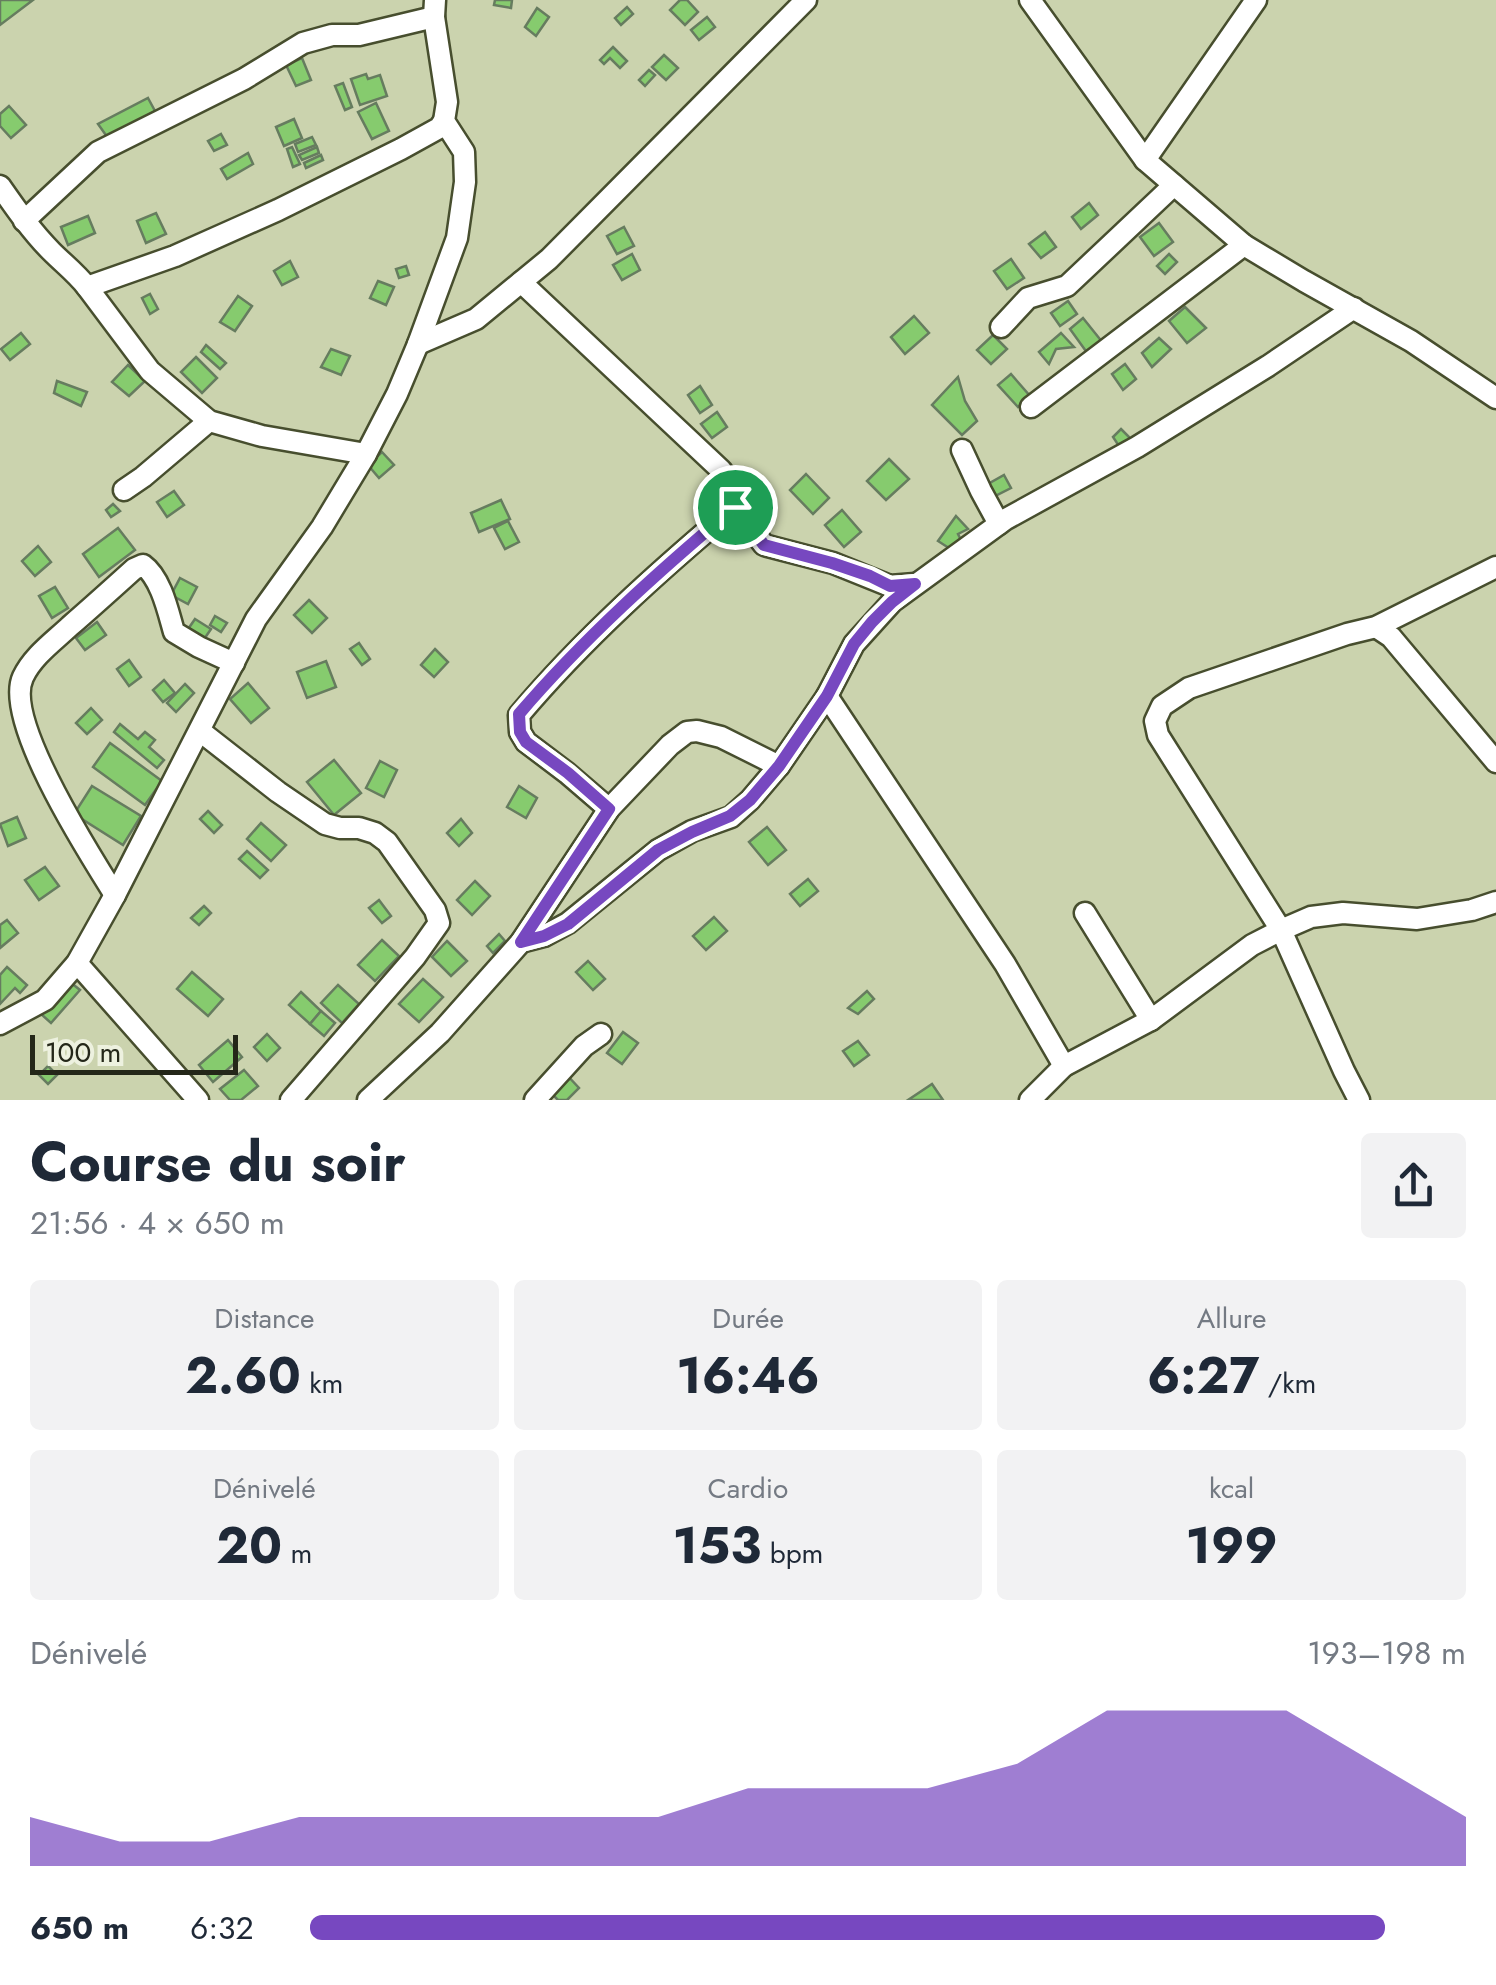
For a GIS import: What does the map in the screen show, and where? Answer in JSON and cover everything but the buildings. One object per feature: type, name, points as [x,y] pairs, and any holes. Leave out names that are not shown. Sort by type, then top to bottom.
[{"type":"street","points":[[418,344],[476,319],[569,240],[806,0]]},
{"type":"street","points":[[1030,0],[1145,160],[1244,246],[1411,341],[1496,398]]},
{"type":"street","points":[[1145,160],[1256,0]]},
{"type":"street","points":[[24,221],[98,152],[303,44],[332,35],[359,36],[434,8],[447,102],[444,122],[439,128],[278,210],[175,256],[87,287]]},
{"type":"street","points":[[0,1024],[46,1000],[77,963],[256,619],[322,527],[397,394],[456,238],[466,182],[464,152],[444,122]]},
{"type":"street","points":[[1001,327],[1028,298],[1067,286],[1174,185]]},
{"type":"street","points":[[0,186],[24,221],[87,287],[150,371],[209,421],[262,436],[366,454]]},
{"type":"street","points":[[1032,407],[1244,246]]},
{"type":"street","points":[[521,282],[721,470],[736,491],[735,507],[764,545],[832,563],[890,586],[915,584]]},
{"type":"street","points":[[521,942],[568,924],[658,850],[730,816],[750,800],[779,766],[827,696],[854,644],[892,602],[915,584],[999,524],[1137,447],[1354,308]]},
{"type":"street","points":[[124,490],[209,421]]},
{"type":"street","points":[[962,450],[999,524]]},
{"type":"street","points":[[609,809],[526,742],[520,732],[519,714],[650,580],[735,507]]},
{"type":"street","points":[[114,895],[58,800],[31,738],[20,702],[20,682],[33,660],[134,569],[143,566],[150,570],[174,632],[234,663]]},
{"type":"street","points":[[1359,1100],[1281,930],[1158,734],[1155,721],[1162,706],[1190,688],[1376,626],[1496,567]]},
{"type":"street","points":[[1376,626],[1496,762]]},
{"type":"street","points":[[827,696],[1005,964],[1064,1066]]},
{"type":"street","points":[[200,731],[325,824],[359,828],[387,842],[435,910],[439,922],[415,957],[292,1100]]},
{"type":"street","points":[[368,1100],[440,1033],[521,942],[609,809],[652,761],[687,732],[721,737],[779,766]]},
{"type":"street","points":[[1030,1100],[1064,1066],[1151,1020],[1252,946],[1281,930],[1312,917],[1344,913],[1417,919],[1496,902]]},
{"type":"street","points":[[1086,913],[1151,1020]]},
{"type":"street","points":[[77,963],[198,1100]]},
{"type":"street","points":[[535,1100],[584,1046],[601,1034]]},
{"type":"route","points":[[735,507],[764,545],[832,563],[890,586],[915,584],[892,602],[854,644],[827,696],[779,766],[750,800],[730,816],[658,850],[568,924],[521,942],[609,809],[526,742],[520,732],[519,714],[650,580],[735,507]]}]
